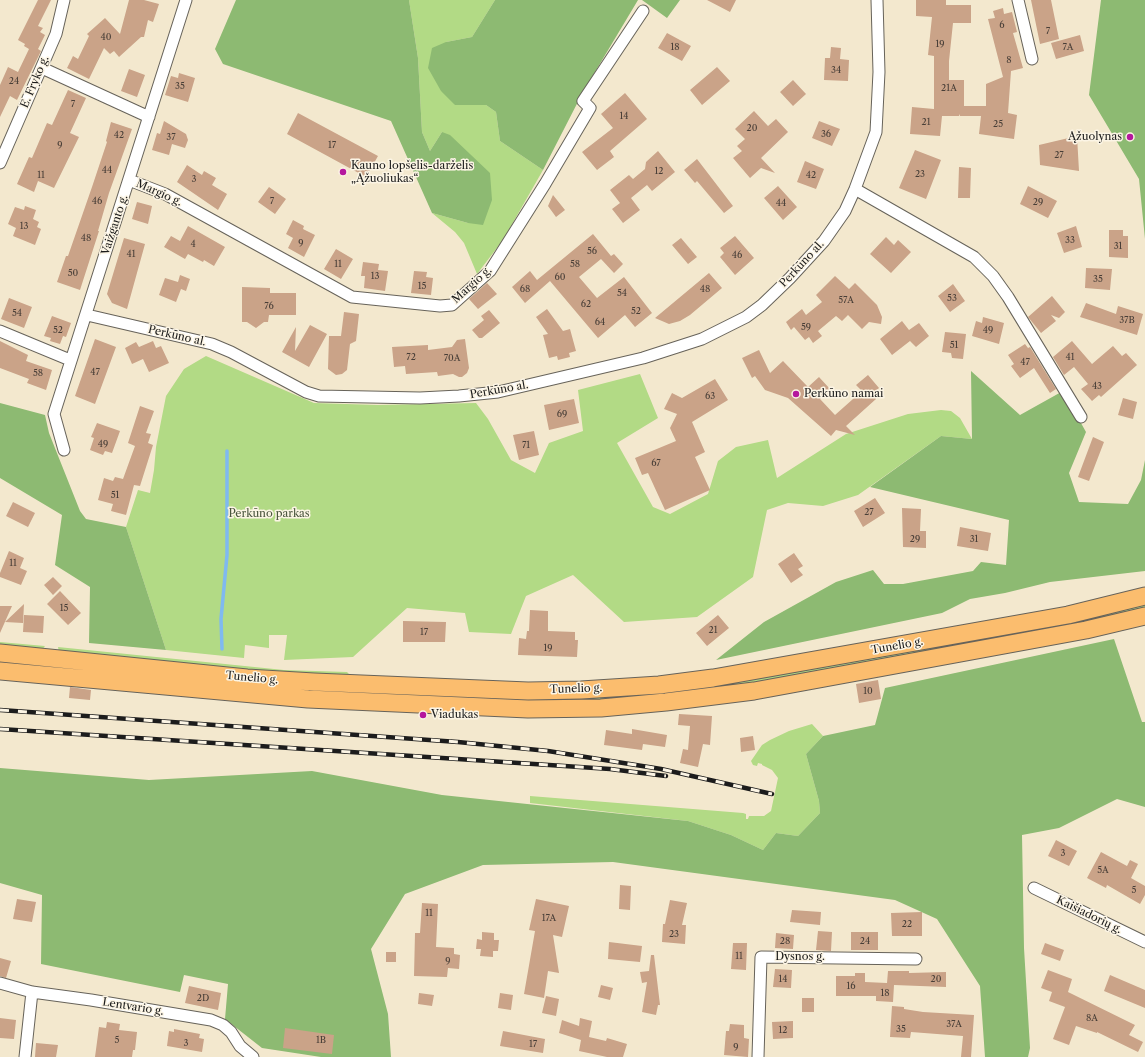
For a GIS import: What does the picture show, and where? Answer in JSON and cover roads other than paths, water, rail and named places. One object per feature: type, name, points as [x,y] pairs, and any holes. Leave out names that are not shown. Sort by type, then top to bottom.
[{"type":"main road","name":"Tunelio g.","points":[[0,652],[246,678],[528,691],[580,690],[659,685],[713,678],[1068,615],[1145,596]]},
{"type":"main road","name":"Tunelio g.","points":[[0,671],[308,699],[528,709],[601,708],[666,702],[754,691],[1078,632],[1145,616]]},
{"type":"street","name":"E. Fryko g.","points":[[0,163],[56,34],[64,0]]},
{"type":"street","name":"Vaižganto g.","points":[[64,450],[54,414],[70,360],[87,315],[186,0]]},
{"type":"street","name":"Perkūno al.","points":[[87,315],[212,344],[231,352],[306,392],[319,396],[420,398],[498,392],[675,349],[716,333],[740,320],[762,305],[824,241],[845,211],[855,190],[876,132],[879,72],[877,0]]},
{"type":"street","points":[[1018,0],[1032,59]]},
{"type":"street","name":"Margio g.","points":[[130,180],[165,194],[352,297],[440,306],[452,305],[490,271],[545,184],[590,108],[583,101],[643,11]]},
{"type":"street","points":[[42,68],[149,117]]},
{"type":"street","points":[[855,190],[965,252],[979,262],[993,276],[1008,297],[1081,417]]},
{"type":"street","points":[[0,331],[70,360]]},
{"type":"street","name":"Kaišiadorių g.","points":[[1034,888],[1145,942]]},
{"type":"street","name":"Dysnos g.","points":[[758,1057],[761,957],[916,958]]},
{"type":"street","name":"Lentvario g.","points":[[0,983],[32,992],[91,1000],[211,1020],[223,1025],[231,1032],[240,1046],[253,1057]]},
{"type":"street","points":[[25,1057],[32,992]]},
{"type":"waterway","points":[[222,649],[221,619],[227,555],[227,451]]},
{"type":"railway","points":[[0,710],[458,742],[548,751],[661,769],[772,794]]},
{"type":"railway","points":[[0,729],[610,769],[666,776]]},
{"type":"place","name":"Ąžuolynas","points":[[1130,137]]},
{"type":"place","name":"Kauno lopšelis-darželis „Ąžuoliukas“","points":[[343,172]]},
{"type":"place","name":"Perkūno namai","points":[[796,394]]},
{"type":"place","name":"Viadukas","points":[[423,715]]},
{"type":"park label","name":"Perkūno parkas","points":[[269,514]]}]
